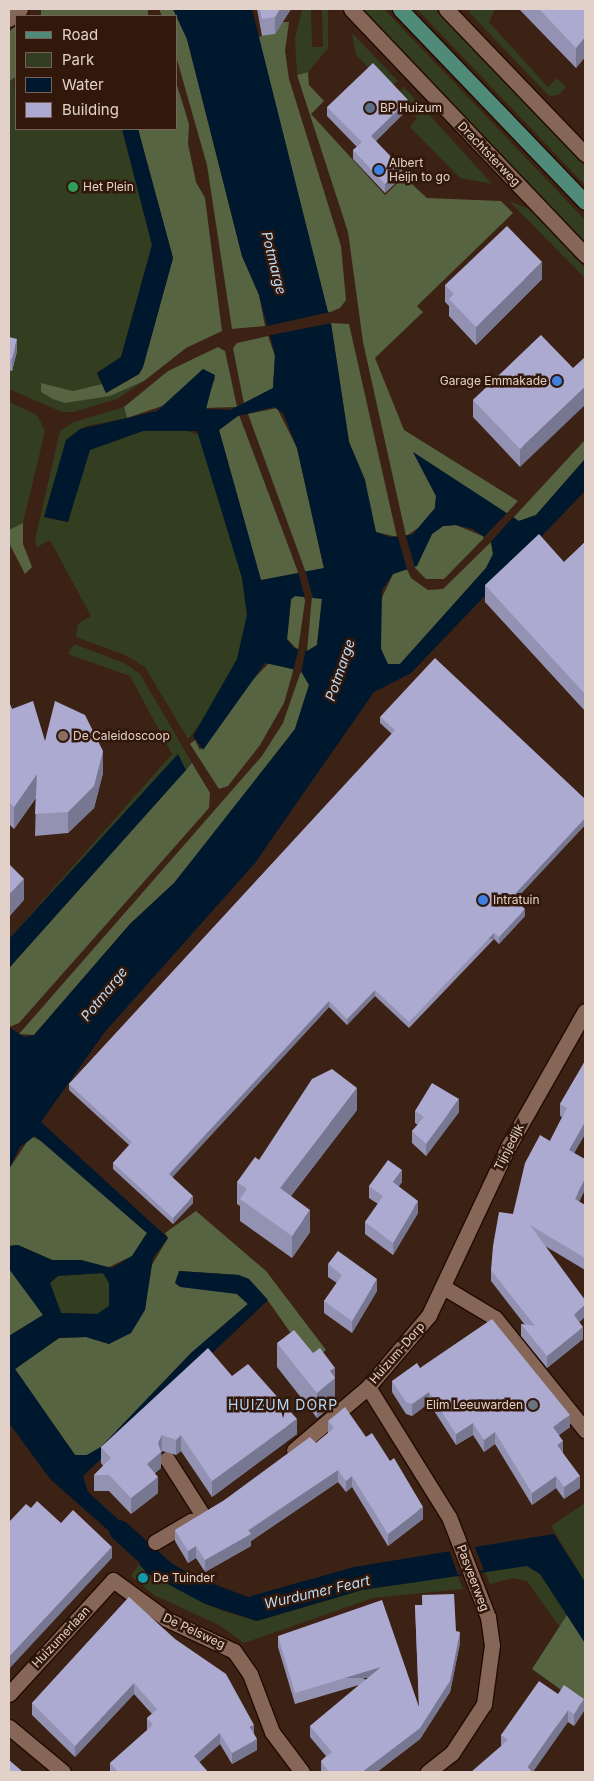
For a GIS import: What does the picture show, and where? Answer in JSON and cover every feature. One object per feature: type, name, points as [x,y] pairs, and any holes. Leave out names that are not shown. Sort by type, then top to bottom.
[{"type":"main road","points":[[400,9],[585,202]]},
{"type":"street","points":[[9,19],[20,9]]},
{"type":"street","name":"Drachtsterweg","points":[[351,9],[585,255]]},
{"type":"street","points":[[446,9],[585,154]]},
{"type":"street","name":"Tijnjedijk","points":[[445,1288],[508,1147],[585,1011]]},
{"type":"street","points":[[445,1288],[495,1318],[585,1430]]},
{"type":"street","name":"Huizum-Dorp","points":[[283,1458],[368,1387],[412,1339],[445,1288]]},
{"type":"street","name":"Pasveerweg","points":[[368,1387],[449,1517],[488,1617],[491,1674],[470,1728],[428,1772]]},
{"type":"street","points":[[167,1459],[202,1514]]},
{"type":"street","points":[[155,1542],[217,1505]]},
{"type":"street","name":"Huizumerlaan","points":[[9,1694],[113,1580]]},
{"type":"street","name":"De Pelsweg","points":[[113,1580],[166,1619],[234,1651],[250,1674],[272,1732],[302,1772]]},
{"type":"street","points":[[9,1727],[63,1772]]},
{"type":"green space","points":[[41,9],[148,9],[148,15],[41,15]]},
{"type":"green space","points":[[159,9],[173,9],[176,15],[162,15]]},
{"type":"green space","points":[[302,9],[328,9],[328,48],[308,72],[297,75],[295,38]],"holes":[[[311,10],[322,10],[323,47],[312,47]]]},
{"type":"green space","points":[[361,9],[384,9],[585,220],[585,242]]},
{"type":"green space","points":[[417,9],[435,9],[543,121],[585,166],[585,185]]},
{"type":"green space","points":[[471,9],[495,9],[489,22],[548,87],[557,78],[566,87],[558,95],[549,96],[469,12]]},
{"type":"green space","points":[[178,20],[187,39],[242,256],[259,295],[265,326],[232,329],[207,165],[178,63]]},
{"type":"green space","points":[[283,22],[289,22],[285,51],[289,79],[341,246],[346,300],[340,308],[328,313],[257,37],[274,34]]},
{"type":"green space","points":[[15,26],[15,78],[9,81],[9,32]]},
{"type":"green space","points":[[352,33],[398,81],[392,86],[398,93],[404,87],[492,184],[460,178],[410,127],[417,118],[356,55]]},
{"type":"green space","points":[[308,72],[309,85],[324,101],[311,114],[385,195],[404,177],[427,198],[501,201],[513,213],[417,306],[423,312],[375,358],[404,430],[518,501],[506,514],[413,452],[436,496],[435,508],[426,523],[406,536],[363,342],[348,232],[297,75]]},
{"type":"green space","name":"Het Plein","points":[[14,76],[15,130],[122,130],[152,245],[121,357],[97,373],[102,384],[73,391],[41,383],[41,392],[110,396],[144,381],[117,399],[73,412],[62,412],[9,389],[9,81]]},
{"type":"green space","points":[[178,88],[189,124],[188,144],[196,182],[205,198],[222,331],[186,348],[144,381],[110,396],[65,403],[41,392],[41,383],[73,391],[102,384],[106,393],[139,374],[143,367],[173,258],[138,130],[178,130]]},
{"type":"green space","points":[[509,201],[529,209],[557,237],[585,268],[584,277]]},
{"type":"green space","points":[[331,323],[349,324],[397,537],[376,532],[370,519],[365,480],[349,442]]},
{"type":"green space","points":[[268,336],[275,356],[273,388],[244,404],[233,348],[237,343]]},
{"type":"green space","points":[[218,347],[225,351],[237,407],[203,408],[215,378],[203,369],[165,405],[127,418],[124,407],[168,371]]},
{"type":"green space","points":[[9,402],[37,415],[45,431],[23,523],[9,530]]},
{"type":"green space","points":[[124,407],[127,418],[86,426],[66,440],[44,517],[68,522],[86,452],[93,448],[143,431],[182,430],[200,435],[242,578],[247,615],[237,659],[210,711],[188,739],[145,667],[125,655],[76,637],[78,624],[91,616],[50,540],[37,547],[35,540],[60,431],[74,422]]},
{"type":"green space","points":[[277,408],[297,448],[324,569],[306,573],[248,414]]},
{"type":"green space","points":[[239,415],[299,575],[261,581],[219,430]]},
{"type":"green space","points":[[585,440],[585,459],[536,515],[519,521],[513,518]]},
{"type":"green space","points":[[23,523],[23,544],[32,567],[25,574],[9,543],[9,530]]},
{"type":"green space","points":[[456,525],[485,537],[444,579],[426,579],[414,567],[432,534],[443,526]]},
{"type":"green space","points":[[491,542],[493,554],[486,568],[400,664],[387,664],[381,649],[380,602],[393,574],[407,569],[411,578],[428,590],[443,589]]},
{"type":"green space","points":[[317,595],[322,599],[317,645],[307,651],[312,596]]},
{"type":"green space","points":[[295,596],[304,596],[305,601],[298,650],[287,639],[291,599]]},
{"type":"green space","points":[[74,644],[124,663],[140,674],[192,763],[9,939],[172,754],[130,676],[68,654]]},
{"type":"green space","points":[[270,662],[294,668],[284,703],[260,745],[228,786],[219,789],[190,744],[195,740],[200,750],[241,692]]},
{"type":"green space","points":[[301,671],[309,685],[295,729],[248,793],[174,883],[130,924],[34,1035],[19,1034],[262,756],[283,723]]},
{"type":"green space","points":[[192,763],[210,793],[209,808],[19,1023],[9,1027],[9,968]]},
{"type":"green space","points":[[31,1136],[43,1142],[147,1233],[132,1256],[107,1268],[81,1260],[52,1260],[18,1245],[9,1246],[9,1169]]},
{"type":"green space","points":[[196,1211],[266,1271],[326,1350],[311,1362],[269,1302],[239,1275],[179,1271],[237,1294],[248,1304],[191,1353],[101,1447],[87,1455],[75,1455],[15,1369],[59,1338],[86,1337],[109,1344],[145,1310],[150,1268],[168,1238],[165,1233]]},
{"type":"green space","points":[[12,1268],[43,1315],[9,1336],[9,1269]]},
{"type":"green space","points":[[103,1273],[109,1283],[110,1306],[97,1314],[61,1313],[50,1283],[58,1276]]},
{"type":"green space","points":[[585,1503],[585,1582],[551,1526]]},
{"type":"green space","points":[[139,1564],[148,1573],[222,1611],[257,1621],[362,1590],[457,1573],[463,1589],[373,1598],[244,1643],[219,1625],[154,1595],[131,1576]]},
{"type":"green space","points":[[527,1566],[540,1574],[567,1615],[560,1627],[527,1581],[513,1578],[490,1584],[484,1570]]},
{"type":"green space","points":[[567,1615],[585,1643],[585,1707],[532,1669]]},
{"type":"water","name":"Potmarge","points":[[173,9],[252,9],[331,324],[349,442],[365,480],[376,532],[390,537],[412,535],[435,508],[436,496],[413,452],[519,521],[536,515],[585,459],[585,491],[411,673],[374,692],[255,863],[104,1033],[41,1122],[168,1238],[153,1258],[145,1310],[131,1333],[109,1344],[86,1337],[59,1338],[15,1369],[75,1455],[87,1455],[101,1447],[191,1353],[248,1304],[237,1294],[180,1287],[175,1283],[179,1271],[239,1275],[249,1279],[268,1300],[83,1476],[88,1492],[144,1543],[135,1554],[50,1479],[9,1423],[9,1336],[43,1315],[9,1269],[9,1246],[18,1245],[52,1260],[81,1260],[112,1268],[132,1256],[147,1233],[35,1136],[20,1147],[9,1169],[9,1027],[24,1037],[34,1035],[130,924],[174,883],[295,729],[309,685],[301,671],[265,663],[203,750],[193,736],[237,659],[247,615],[242,578],[197,431],[143,431],[90,450],[68,522],[44,517],[66,440],[80,429],[157,411],[203,369],[215,375],[206,409],[230,410],[273,388],[275,355],[259,295],[242,256],[187,39],[178,20],[178,15],[176,15]],"holes":[[[274,407],[283,413],[297,448],[324,568],[261,580],[219,430],[238,416]],[[456,525],[473,529],[491,542],[493,554],[486,568],[400,664],[388,664],[381,649],[382,590],[393,574],[417,566],[432,534],[443,526]],[[295,596],[322,599],[317,645],[307,651],[294,648],[287,639],[291,599]],[[103,1273],[109,1283],[109,1306],[97,1314],[61,1313],[50,1283],[58,1276]]]},
{"type":"water","points":[[122,130],[138,130],[173,258],[143,367],[139,374],[106,393],[97,373],[121,357],[152,245]]},
{"type":"water","points":[[178,754],[186,770],[9,968],[9,939]]},
{"type":"water","points":[[554,1534],[585,1582],[585,1643],[540,1574],[527,1566],[362,1590],[257,1621],[205,1604],[147,1573],[139,1564],[151,1551],[193,1576],[248,1597],[354,1567]]},
{"type":"pier","points":[[330,312],[332,323],[266,336],[263,327]]},
{"type":"pier","points":[[508,512],[514,516],[489,544],[483,538]]},
{"type":"pier","points":[[405,533],[415,569],[408,571],[397,535]]},
{"type":"pier","points":[[306,571],[313,598],[305,598],[298,572]]},
{"type":"pier","points":[[299,647],[306,648],[301,673],[293,671]]},
{"type":"pier","points":[[474,1545],[484,1570],[458,1575],[449,1550]]},
{"type":"building","points":[[260,9],[280,9],[275,17],[262,19]]},
{"type":"building","points":[[539,9],[585,9],[585,37],[576,48]]},
{"type":"building","points":[[373,63],[408,100],[371,136],[402,168],[385,184],[353,150],[362,142],[327,107]]},
{"type":"building","points":[[507,226],[542,262],[476,327],[449,299],[454,294],[445,285]]},
{"type":"building","points":[[541,335],[573,368],[585,357],[585,387],[520,449],[473,400]]},
{"type":"building","points":[[9,337],[17,339],[12,359],[9,358]]},
{"type":"building","points":[[539,534],[564,562],[585,542],[585,694],[485,585]]},
{"type":"building","points":[[435,658],[585,799],[585,818],[512,897],[525,909],[499,937],[494,933],[409,1022],[375,990],[347,1019],[329,1001],[169,1174],[193,1196],[173,1218],[113,1163],[132,1142],[69,1084],[395,730],[380,717]]},
{"type":"building","points":[[33,701],[45,741],[55,701],[85,715],[103,751],[94,786],[68,812],[35,814],[37,774],[14,807],[9,802],[9,702],[12,709]]},
{"type":"building","points":[[9,864],[24,879],[9,895]]},
{"type":"building","points":[[585,1061],[585,1122],[569,1150],[585,1159],[585,1179],[575,1199],[585,1205],[585,1258],[530,1225],[585,1300],[585,1305],[574,1315],[583,1327],[547,1356],[521,1324],[535,1326],[491,1270],[493,1246],[499,1212],[513,1214],[525,1163],[540,1135],[550,1141],[567,1108],[560,1104]]},
{"type":"building","points":[[332,1069],[357,1088],[280,1188],[310,1210],[292,1236],[240,1199],[247,1189],[237,1182],[255,1157],[259,1160],[312,1079]]},
{"type":"building","points":[[432,1083],[459,1099],[426,1144],[412,1131],[424,1117],[415,1111]]},
{"type":"building","points":[[388,1160],[402,1170],[393,1182],[418,1201],[393,1243],[365,1222],[383,1196],[369,1186]]},
{"type":"building","points":[[338,1251],[377,1279],[352,1321],[324,1301],[342,1275],[328,1264]]},
{"type":"building","points":[[492,1319],[570,1415],[553,1427],[563,1441],[557,1445],[580,1476],[564,1487],[556,1476],[532,1493],[495,1432],[484,1440],[473,1423],[456,1434],[429,1392],[412,1404],[406,1402],[392,1381],[417,1363],[420,1368]]},
{"type":"building","points":[[294,1330],[313,1353],[320,1348],[335,1368],[330,1371],[335,1378],[317,1393],[277,1343]]},
{"type":"building","points":[[208,1348],[232,1376],[248,1364],[297,1419],[212,1481],[181,1435],[176,1440],[162,1435],[158,1443],[161,1452],[147,1464],[158,1477],[131,1498],[109,1475],[94,1475],[111,1458],[101,1447]]},
{"type":"building","points":[[345,1407],[366,1437],[372,1433],[390,1461],[394,1458],[423,1507],[388,1534],[352,1476],[346,1481],[338,1470],[248,1530],[251,1534],[205,1560],[196,1546],[188,1551],[175,1530],[223,1501],[310,1437],[316,1443],[334,1428],[328,1421]]},
{"type":"building","points":[[37,1501],[61,1523],[73,1510],[112,1547],[9,1657],[9,1522],[26,1504],[31,1508]]},
{"type":"building","points":[[454,1594],[456,1631],[460,1632],[450,1681],[420,1728],[362,1772],[329,1772],[321,1761],[332,1752],[310,1726],[381,1667],[295,1693],[278,1636],[382,1600],[419,1707],[415,1605],[423,1605],[422,1595]]},
{"type":"building","points":[[129,1597],[175,1639],[226,1674],[254,1725],[250,1727],[257,1739],[232,1753],[220,1733],[194,1756],[208,1772],[118,1772],[110,1763],[153,1725],[147,1718],[157,1709],[134,1683],[75,1746],[32,1703]]},
{"type":"building","points":[[539,1681],[558,1694],[564,1685],[584,1699],[574,1714],[568,1710],[528,1767],[531,1771],[471,1772],[508,1740],[501,1735]]},
{"type":"building","points":[[9,1760],[23,1772],[9,1772]]},
{"type":"waterway","name":"Wurdumer Feart","points":[[119,1530],[167,1573]]},
{"type":"place","name":"BP Huizum","points":[[370,108]]},
{"type":"place","name":"Albert Heijn to go","points":[[379,170]]},
{"type":"place","name":"Het Plein","points":[[73,187]]},
{"type":"place","name":"Garage Emmakade","points":[[557,381]]},
{"type":"place","name":"De Caleidoscoop","points":[[63,736]]},
{"type":"place","name":"Intratuin","points":[[483,900]]},
{"type":"place","name":"Elim Leeuwarden","points":[[533,1405]]},
{"type":"place","name":"De Tuinder","points":[[143,1578]]},
{"type":"district","name":"HUIZUM DORP","points":[[283,1405]]}]
